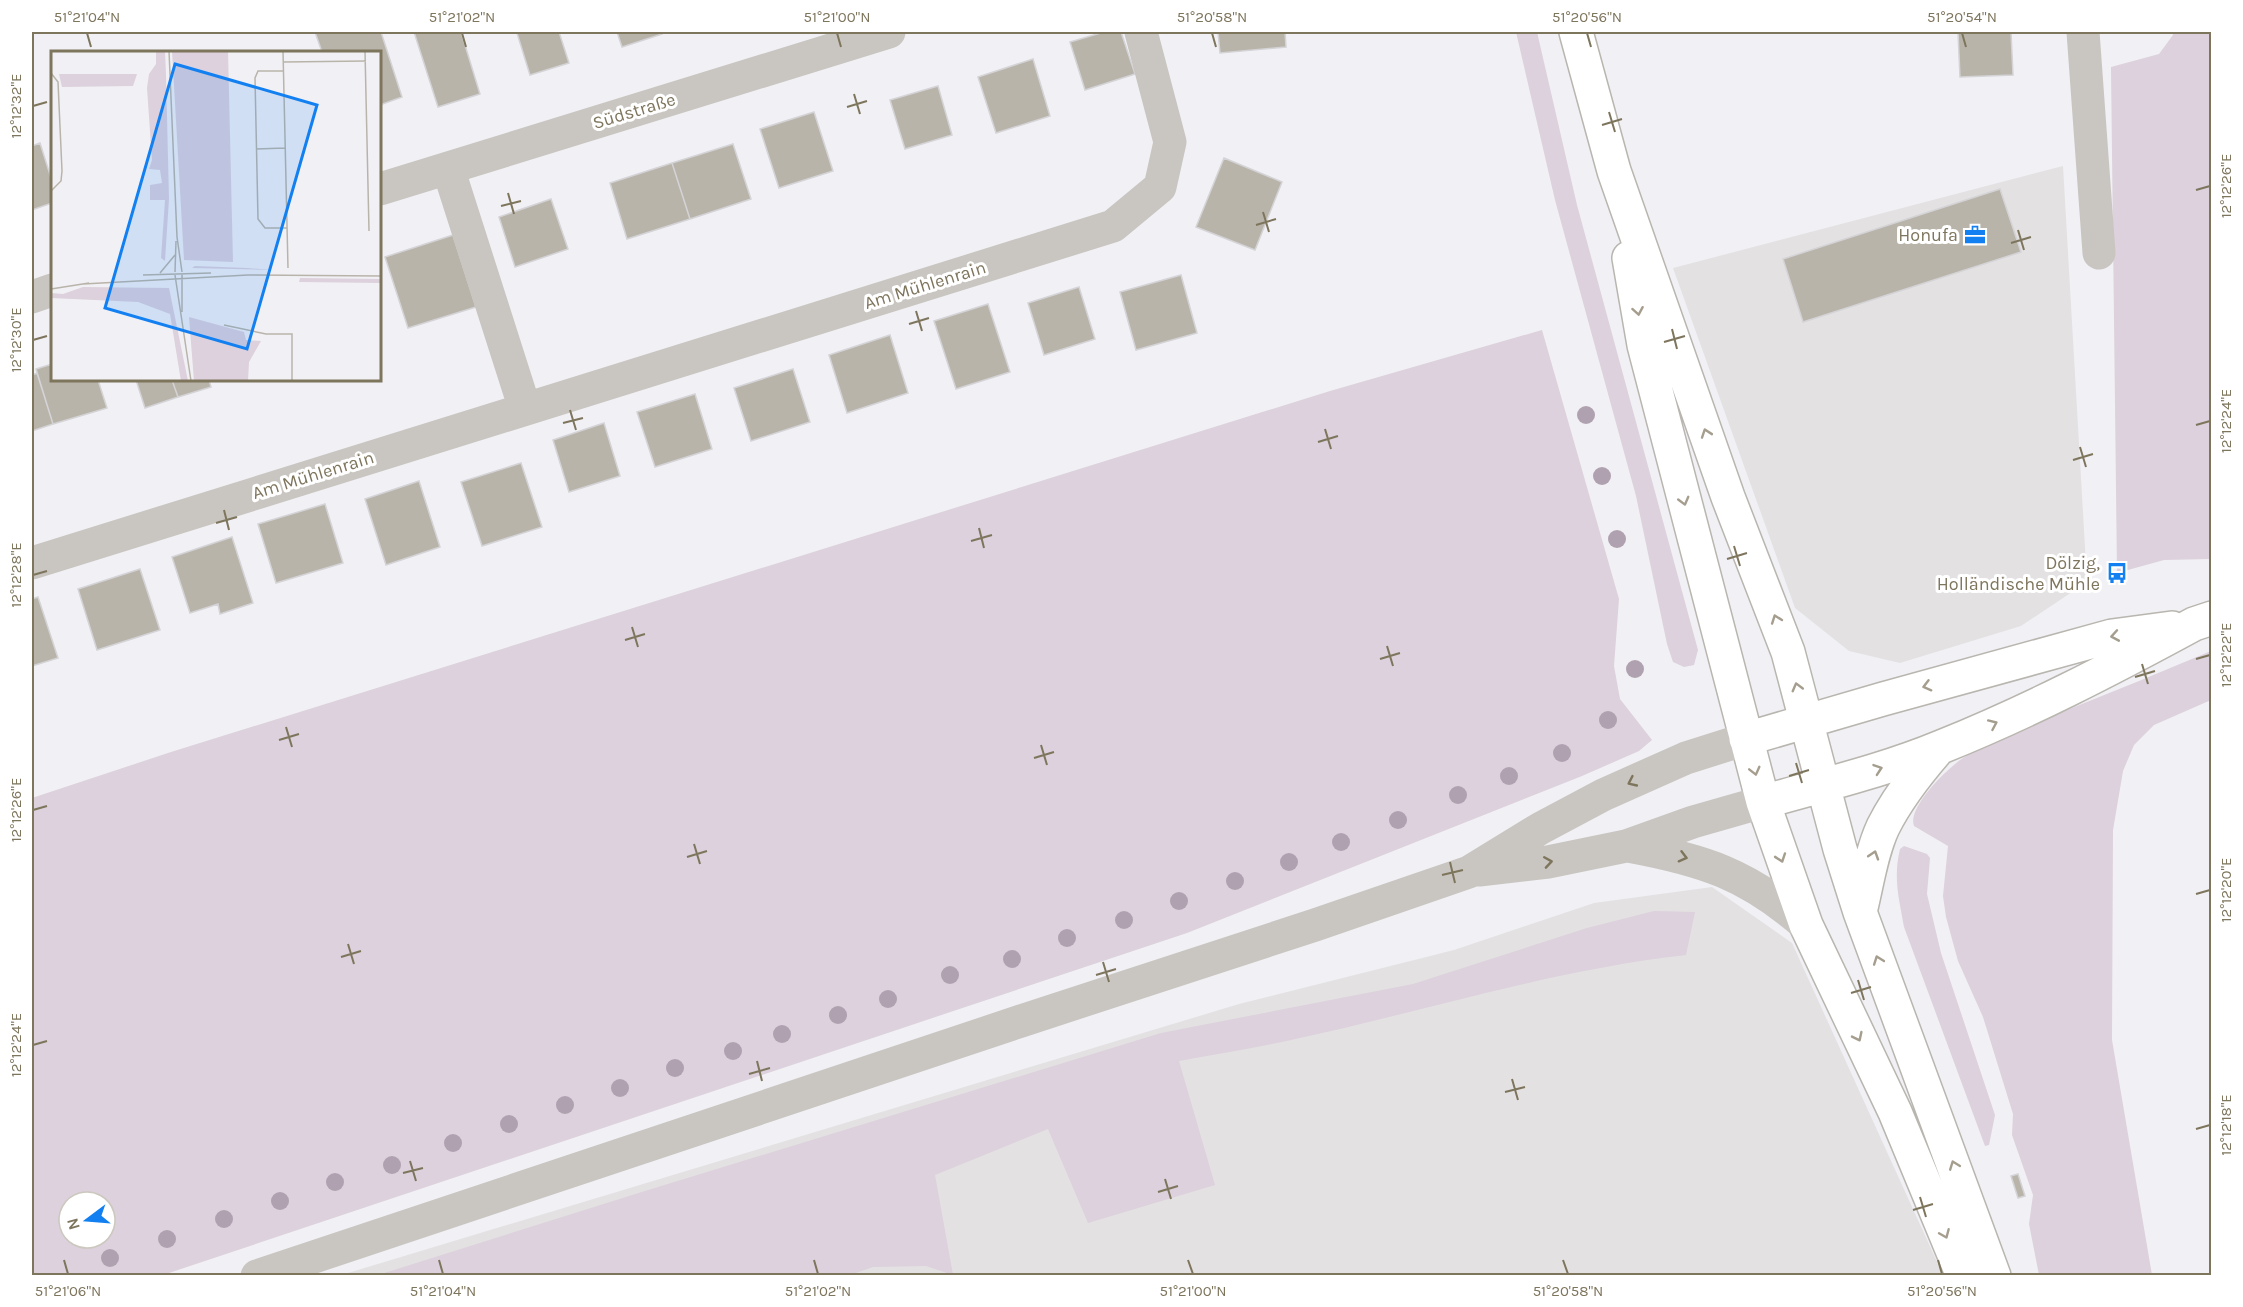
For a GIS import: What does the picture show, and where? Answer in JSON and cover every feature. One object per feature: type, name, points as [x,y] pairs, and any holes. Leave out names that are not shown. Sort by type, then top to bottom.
[{"type":"main road","points":[[1576,32],[1614,171],[1728,497],[1788,652],[1822,785],[1860,912],[1994,1275]]},
{"type":"main road","points":[[1614,171],[1644,345],[1763,802],[1806,926],[1895,1112],[1963,1275]]},
{"type":"main road","points":[[1746,739],[2112,636],[2203,621]]},
{"type":"main road","points":[[1763,802],[1939,748],[2073,689],[2203,621]]},
{"type":"main road","points":[[1860,912],[1871,865],[1883,828],[1900,798],[1939,748]]},
{"type":"street","name":"Südstraße","points":[[381,189],[888,32]]},
{"type":"street","name":"Am Mühlenrain","points":[[32,563],[1113,226],[1160,187],[1170,142],[1141,32]]},
{"type":"street","points":[[2083,32],[2099,253]]},
{"type":"street","points":[[448,168],[525,409]]},
{"type":"street","points":[[32,297],[51,290]]},
{"type":"street","points":[[1469,872],[1540,828],[1603,795],[1686,758],[1746,739]]},
{"type":"street","points":[[257,1275],[1021,1021],[1315,926],[1469,872],[1548,862],[1626,846],[1693,822],[1763,802]]},
{"type":"street","points":[[1626,846],[1695,861],[1736,876],[1781,904],[1806,926]]},
{"type":"shaded area","points":[[1516,32],[1537,32],[1577,205],[1698,650],[1694,665],[1684,667],[1673,662],[1667,644],[1636,496],[1555,200]]},
{"type":"shaded area","points":[[2172,32],[2211,32],[2211,559],[2164,560],[2117,573],[2111,67],[2159,54],[2173,35]]},
{"type":"shaded area","points":[[2063,166],[2087,582],[2021,626],[1900,663],[1849,651],[1795,608],[1673,268]]},
{"type":"shaded area","points":[[1542,330],[1619,599],[1614,666],[1620,699],[1652,740],[1639,751],[1582,776],[1187,933],[163,1275],[32,1275],[32,798],[171,752],[1330,391]]},
{"type":"shaded area","points":[[2211,651],[2211,700],[2154,725],[2134,745],[2123,771],[2113,830],[2112,1040],[2152,1275],[2039,1275],[2029,1224],[2033,1195],[2012,1135],[2013,1114],[1983,1017],[1958,961],[1946,917],[1943,896],[1948,846],[1914,826],[1913,818],[1922,799],[1939,779],[1956,763],[1975,751],[2014,732]]},
{"type":"shaded area","points":[[1904,846],[1927,854],[1930,858],[1927,894],[1941,953],[1995,1115],[1989,1145],[1985,1146],[1904,927],[1897,879],[1900,849]]},
{"type":"shaded area","points":[[1712,887],[1792,943],[1943,1275],[338,1276],[1239,1004],[1454,950],[1594,903]]},
{"type":"shaded area","points":[[1654,911],[1695,912],[1686,955],[1536,981],[1291,1040],[1179,1061],[1215,1185],[1088,1223],[1048,1129],[935,1175],[953,1275],[926,1266],[873,1267],[847,1276],[378,1275],[1161,1033],[1413,984],[1587,928]]},
{"type":"building","points":[[315,32],[381,32],[402,97],[381,105],[381,51],[322,51]]},
{"type":"building","points":[[414,32],[461,32],[480,94],[438,107]]},
{"type":"building","points":[[559,32],[569,63],[530,75],[517,33]]},
{"type":"building","points":[[617,32],[661,32],[662,34],[622,47]]},
{"type":"building","points":[[1104,32],[1121,32],[1135,74],[1085,90],[1070,42]]},
{"type":"building","points":[[1218,32],[1285,32],[1286,47],[1220,53]]},
{"type":"building","points":[[1958,32],[2011,32],[2013,75],[1960,77]]},
{"type":"building","points":[[1033,59],[1050,116],[996,133],[978,77]]},
{"type":"building","points":[[938,86],[952,135],[905,149],[890,100]]},
{"type":"building","points":[[814,112],[833,171],[779,188],[760,129]]},
{"type":"building","points":[[40,143],[51,178],[51,203],[32,210],[32,146]]},
{"type":"building","points":[[733,144],[751,199],[690,219],[672,163]]},
{"type":"building","points":[[1224,158],[1282,182],[1255,250],[1196,227]]},
{"type":"building","points":[[672,163],[690,219],[627,239],[610,183]]},
{"type":"building","points":[[2000,189],[2021,252],[1803,322],[1783,259]]},
{"type":"building","points":[[551,199],[568,249],[515,267],[499,217]]},
{"type":"building","points":[[453,235],[476,307],[408,328],[385,257]]},
{"type":"building","points":[[1181,275],[1197,333],[1136,350],[1120,292]]},
{"type":"building","points":[[1079,287],[1095,339],[1044,355],[1028,303]]},
{"type":"building","points":[[988,304],[1010,372],[956,389],[934,321]]},
{"type":"building","points":[[890,335],[908,393],[847,413],[829,355]]},
{"type":"building","points":[[51,364],[51,381],[98,381],[107,408],[53,424],[36,369]]},
{"type":"building","points":[[793,369],[810,422],[751,441],[734,388]]},
{"type":"building","points":[[37,373],[53,424],[32,431],[32,375]]},
{"type":"building","points":[[136,381],[172,381],[178,397],[145,408]]},
{"type":"building","points":[[172,381],[209,381],[211,387],[178,397]]},
{"type":"building","points":[[695,394],[712,449],[655,467],[637,412]]},
{"type":"building","points":[[604,423],[620,476],[569,492],[553,440]]},
{"type":"building","points":[[521,463],[542,527],[482,546],[461,482]]},
{"type":"building","points":[[419,481],[440,547],[386,565],[365,499]]},
{"type":"building","points":[[325,504],[343,563],[276,583],[258,524]]},
{"type":"building","points":[[232,537],[253,603],[220,614],[218,604],[190,613],[172,557]]},
{"type":"building","points":[[140,569],[160,630],[97,650],[78,589]]},
{"type":"building","points":[[38,597],[58,658],[32,666],[32,599]]},
{"type":"building","points":[[2018,1174],[2025,1196],[2018,1198],[2011,1176]]},
{"type":"place","name":"Honufa","points":[[1975,235]]},
{"type":"place","name":"Dölzig, Holländische Mühle","points":[[2117,573]]}]
